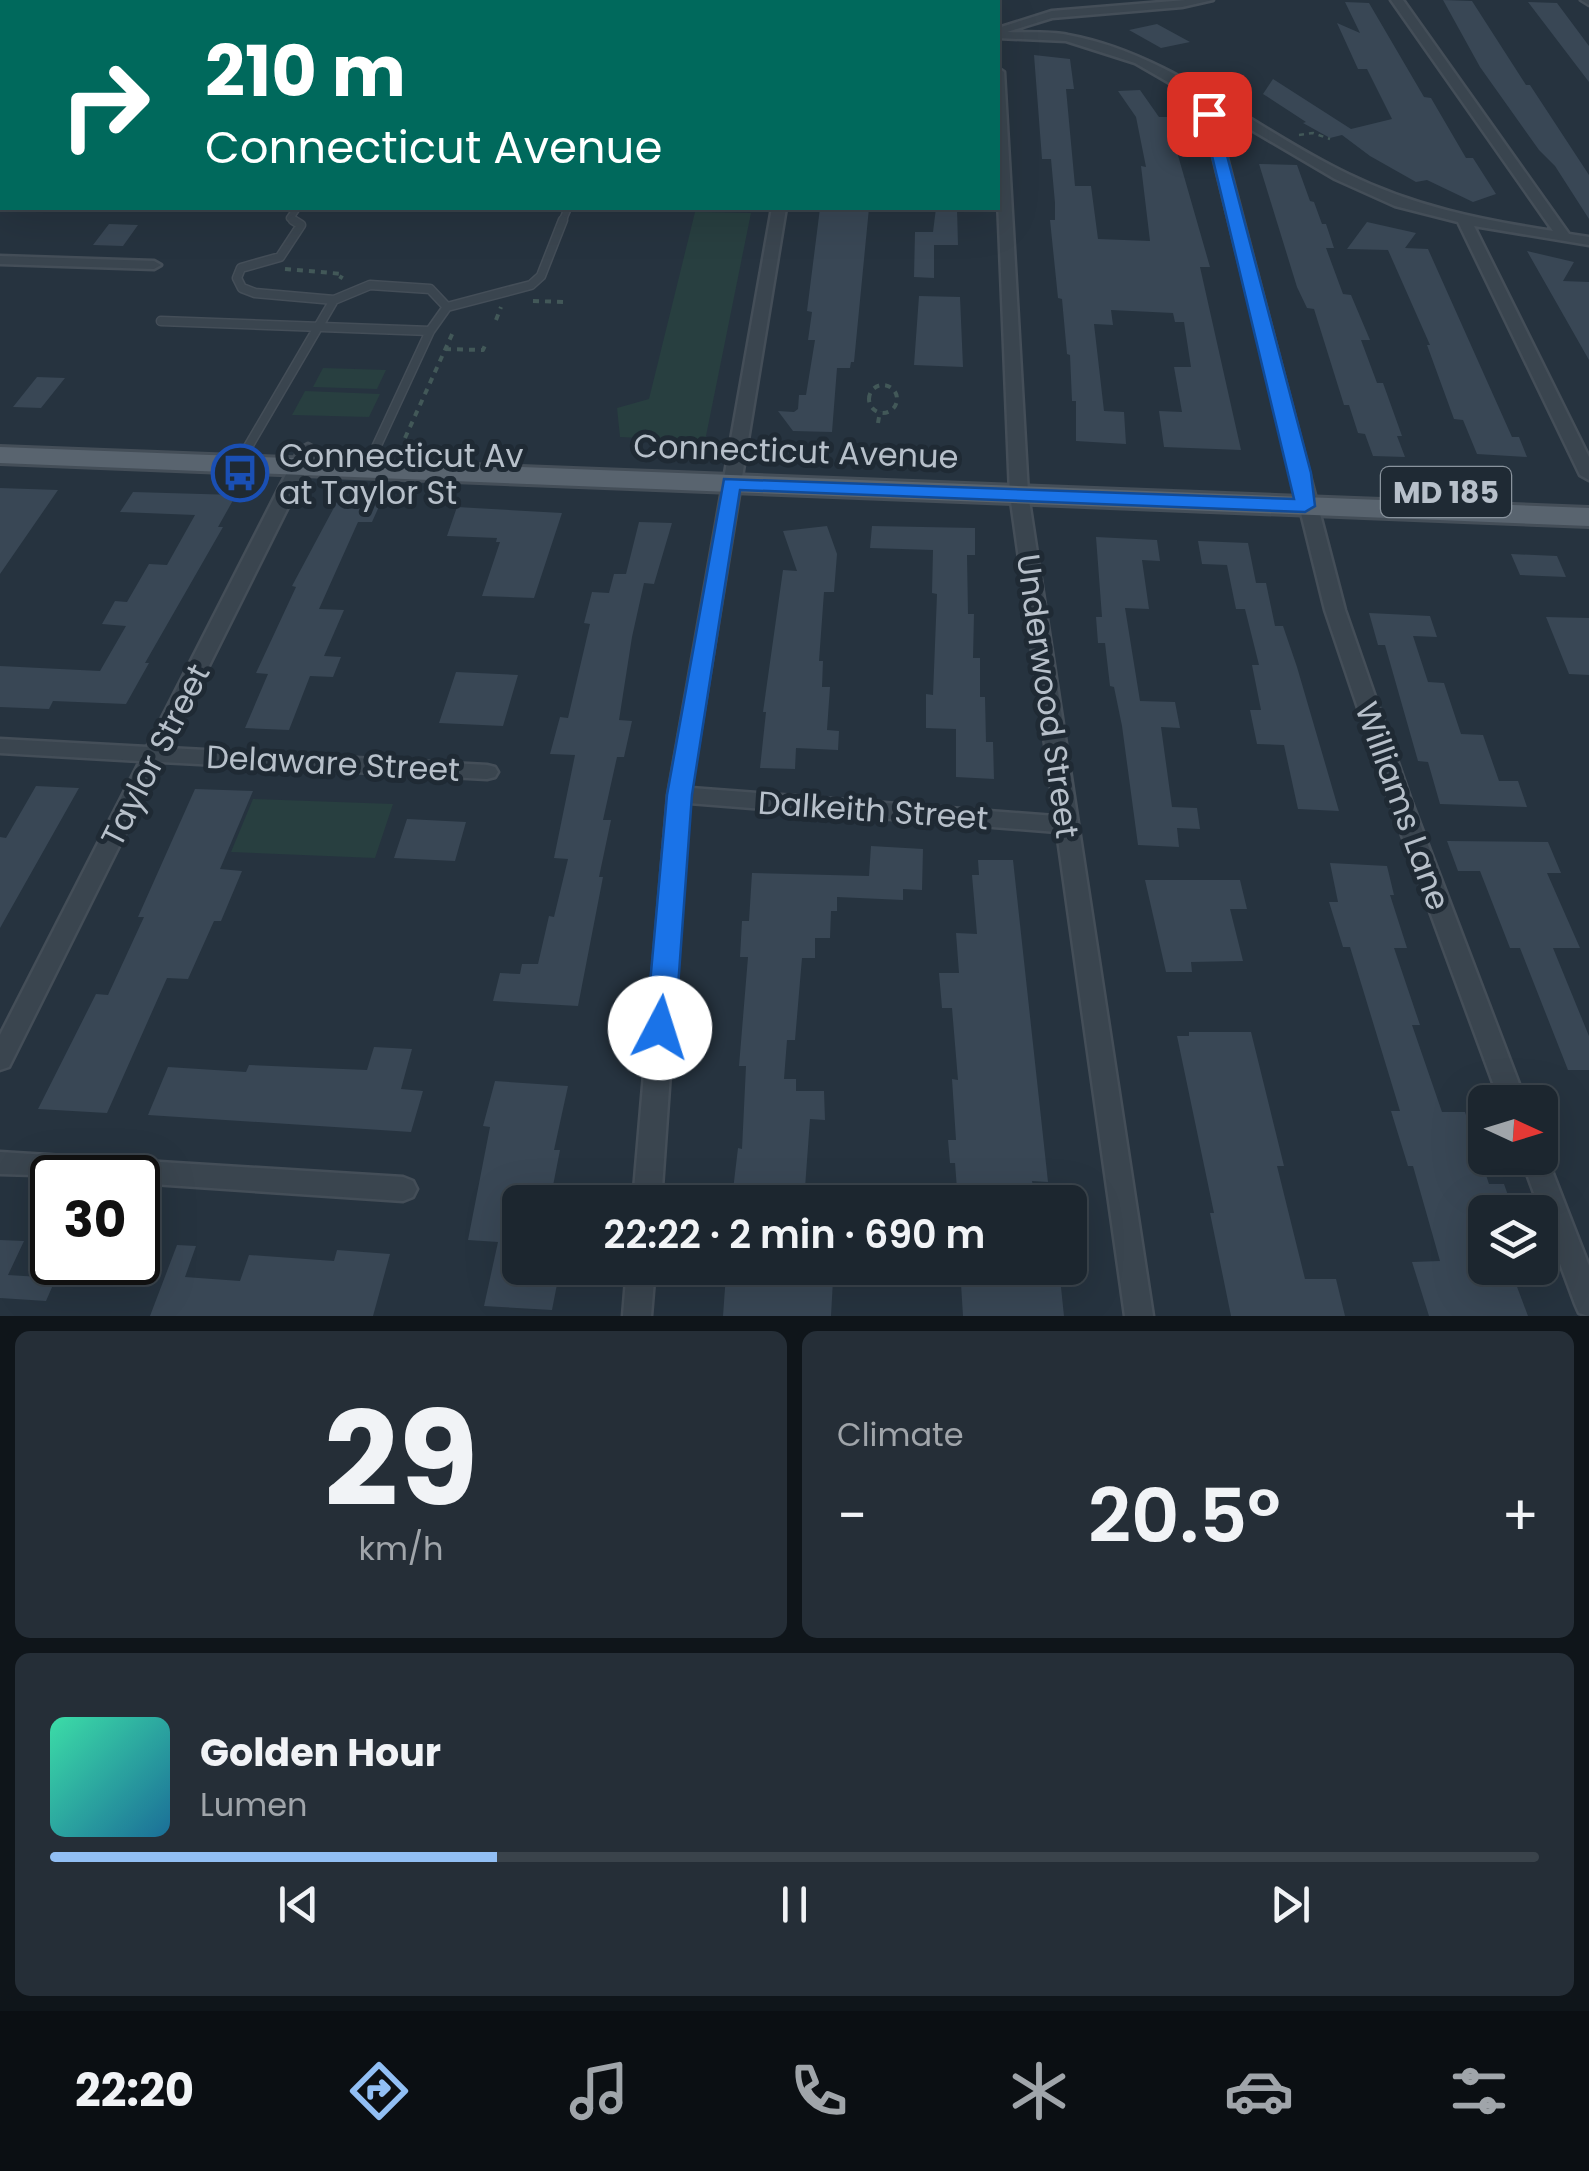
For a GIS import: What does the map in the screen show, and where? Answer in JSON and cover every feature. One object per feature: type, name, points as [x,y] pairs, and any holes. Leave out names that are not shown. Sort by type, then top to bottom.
[{"type":"main road","name":"Connecticut Avenue","points":[[0,437],[303,458],[1304,496],[1589,516]]},
{"type":"main road","name":"Connecticut Avenue","points":[[0,455],[244,455]]},
{"type":"main road","name":"Connecticut Avenue","points":[[1304,496],[1589,497]]},
{"type":"street","points":[[1135,0],[1148,7]]},
{"type":"street","points":[[1000,33],[1010,26],[1101,8],[1207,0]]},
{"type":"street","points":[[1397,0],[1564,238]]},
{"type":"street","points":[[1000,34],[1048,36],[1094,44],[1139,60],[1358,186],[1400,203],[1464,220],[1589,241]]},
{"type":"street","name":"Williams Lane","points":[[1205,99],[1304,496],[1355,674],[1508,1085]]},
{"type":"street","name":"Underwood Street","points":[[1000,113],[1018,485],[1139,1316]]},
{"type":"street","points":[[647,1185],[680,795],[779,210]]},
{"type":"street","points":[[1464,220],[1589,476]]},
{"type":"street","points":[[0,260],[154,266]]},
{"type":"street","name":"Taylor Street","points":[[0,1060],[303,458]]},
{"type":"street","name":"Delaware Street","points":[[0,746],[487,772]]},
{"type":"street","name":"Dalkeith Street","points":[[680,795],[1066,825]]},
{"type":"street","points":[[0,1163],[403,1189]]},
{"type":"street","points":[[1540,1175],[1589,1304]]},
{"type":"street","points":[[638,1316],[640,1285]]},
{"type":"lane","points":[[296,210],[290,218],[301,225],[280,257],[240,268],[237,278],[242,288],[255,293],[334,300],[370,286],[404,285],[430,289],[444,299],[447,308]]},
{"type":"lane","points":[[370,460],[430,330],[447,308],[531,285],[541,276],[567,210]]},
{"type":"lane","points":[[244,455],[334,300]]},
{"type":"lane","points":[[160,321],[430,330]]},
{"type":"path","points":[[1296,139],[1313,133],[1330,139]]},
{"type":"path","points":[[273,265],[284,266],[292,273],[342,274],[337,284],[354,284]]},
{"type":"path","points":[[496,320],[499,312]]},
{"type":"path","points":[[405,438],[454,330]]},
{"type":"path","points":[[422,348],[483,350],[487,341]]},
{"type":"path","points":[[883,387],[896,391],[896,408],[880,411],[869,407],[869,390],[883,387]]},
{"type":"path","points":[[878,423],[880,411]]},
{"type":"green space","points":[[695,212],[751,213],[705,441],[620,437],[617,408],[649,399]]},
{"type":"green space","points":[[323,368],[386,370],[377,389],[313,387]]},
{"type":"green space","points":[[305,391],[380,394],[369,417],[292,415]]},
{"type":"green space","points":[[253,799],[393,804],[375,858],[231,852]]},
{"type":"building","points":[[1443,0],[1472,1],[1526,85],[1530,85],[1589,175],[1589,219],[1555,166],[1539,150],[1480,67]]},
{"type":"building","points":[[1345,2],[1369,3],[1424,97],[1431,98],[1466,158],[1473,158],[1496,194],[1473,202],[1427,180],[1416,182],[1342,135],[1330,138],[1303,123],[1306,122],[1263,94],[1273,79],[1351,129],[1392,119],[1367,69],[1358,69],[1337,23],[1360,33]]},
{"type":"building","points":[[1528,2],[1557,3],[1589,46],[1589,82]]},
{"type":"building","points":[[1157,24],[1190,42],[1161,48],[1129,30]]},
{"type":"building","points":[[1034,55],[1070,59],[1074,89],[1066,89],[1075,186],[1091,186],[1098,239],[1150,241],[1141,166],[1146,167],[1136,117],[1118,91],[1140,90],[1159,117],[1167,117],[1210,267],[1200,267],[1241,450],[1164,447],[1159,411],[1182,412],[1174,367],[1191,367],[1184,322],[1175,322],[1173,313],[1111,310],[1113,325],[1094,324],[1104,411],[1124,412],[1126,444],[1076,441],[1076,401],[1072,401],[1070,355],[1062,299],[1058,298],[1050,220],[1055,220],[1051,159],[1042,159]]},
{"type":"building","points":[[1259,164],[1297,165],[1310,201],[1314,202],[1322,224],[1326,224],[1334,248],[1326,248],[1343,294],[1351,295],[1370,340],[1361,340],[1377,383],[1383,383],[1402,436],[1397,436],[1405,457],[1373,456],[1365,434],[1358,433],[1349,405],[1344,405],[1314,309],[1307,308],[1297,287]]},
{"type":"building","points":[[820,210],[869,210],[854,362],[850,368],[837,368],[832,432],[793,431],[778,411],[794,412],[799,395],[806,395],[815,340],[808,340],[812,312],[807,311]]},
{"type":"building","points":[[936,210],[957,210],[958,245],[934,245],[934,278],[914,277],[915,232],[933,232]]},
{"type":"building","points":[[1367,222],[1416,233],[1405,248],[1428,249],[1512,437],[1519,437],[1527,457],[1477,454],[1463,420],[1454,419],[1430,345],[1388,250],[1347,249]]},
{"type":"building","points":[[109,224],[138,225],[123,246],[93,245]]},
{"type":"building","points":[[1527,251],[1574,262],[1563,281],[1589,282],[1589,360]]},
{"type":"building","points":[[919,296],[960,297],[963,367],[914,365]]},
{"type":"building","points":[[37,377],[65,378],[41,408],[13,407]]},
{"type":"building","points":[[0,488],[58,490],[0,574]]},
{"type":"building","points":[[133,492],[236,495],[218,527],[223,527],[145,663],[149,663],[126,704],[53,701],[49,709],[0,707],[0,666],[100,671],[126,626],[102,624],[115,601],[127,602],[149,564],[167,565],[195,515],[120,512]]},
{"type":"building","points":[[338,500],[381,502],[372,522],[358,522],[319,609],[344,610],[324,656],[341,657],[333,677],[310,676],[289,730],[245,728],[268,674],[256,673],[296,587],[292,586]]},
{"type":"building","points":[[457,507],[562,513],[534,598],[482,596],[500,542],[496,542],[497,538],[447,536]]},
{"type":"building","points":[[639,522],[672,523],[654,584],[644,583],[632,637],[619,720],[632,721],[624,757],[617,757],[603,820],[611,820],[578,1006],[493,1001],[500,973],[520,974],[522,964],[538,964],[549,916],[554,917],[568,859],[554,858],[575,755],[550,754],[560,717],[568,718],[590,624],[584,623],[592,592],[609,593],[614,574],[626,574]]},
{"type":"building","points":[[827,526],[837,554],[834,592],[824,592],[819,661],[823,661],[822,687],[830,687],[827,730],[839,731],[838,750],[796,748],[795,769],[760,768],[763,712],[783,570],[797,571],[783,531]]},
{"type":"building","points":[[872,526],[975,528],[975,555],[967,555],[968,614],[974,614],[973,658],[980,658],[980,697],[985,697],[986,742],[993,742],[994,779],[956,777],[956,729],[926,728],[926,694],[933,695],[937,594],[932,593],[933,550],[870,548]]},
{"type":"building","points":[[1096,537],[1157,540],[1160,561],[1142,560],[1149,609],[1125,608],[1140,701],[1175,702],[1180,728],[1161,727],[1172,807],[1197,808],[1200,829],[1177,828],[1179,847],[1138,845],[1122,726],[1114,687],[1110,686],[1105,643],[1098,643],[1096,617],[1102,617]]},
{"type":"building","points":[[1198,541],[1248,543],[1256,583],[1266,583],[1275,626],[1283,626],[1297,667],[1339,811],[1298,809],[1284,745],[1257,744],[1250,710],[1261,710],[1252,665],[1259,665],[1245,609],[1236,609],[1227,565],[1202,564]]},
{"type":"building","points":[[1511,554],[1557,556],[1566,577],[1520,575]]},
{"type":"building","points":[[1369,613],[1430,616],[1437,637],[1413,636],[1428,682],[1444,683],[1461,734],[1483,735],[1499,781],[1518,781],[1527,807],[1440,804],[1428,762],[1418,761],[1385,645],[1378,645]]},
{"type":"building","points":[[1546,617],[1589,618],[1589,675],[1569,674]]},
{"type":"building","points":[[456,672],[518,675],[503,726],[439,723]]},
{"type":"building","points":[[36,786],[79,788],[0,928],[0,837],[6,838]]},
{"type":"building","points":[[195,789],[253,791],[220,869],[242,871],[221,921],[214,921],[188,979],[167,978],[107,1113],[38,1109],[96,994],[108,995]]},
{"type":"building","points":[[407,819],[466,822],[455,861],[394,858]]},
{"type":"building","points":[[1447,841],[1548,842],[1561,873],[1547,873],[1580,948],[1553,948],[1589,1036],[1589,1070],[1568,1070],[1520,948],[1510,948],[1480,871],[1458,871]]},
{"type":"building","points":[[871,846],[923,849],[922,890],[903,889],[903,900],[837,897],[837,911],[831,911],[830,938],[815,938],[815,958],[802,958],[795,1040],[787,1040],[784,1079],[796,1079],[796,1091],[824,1091],[825,1120],[810,1119],[805,1185],[734,1185],[738,1148],[742,1149],[746,1066],[739,1066],[748,957],[740,957],[742,921],[749,921],[752,873],[869,876]]},
{"type":"building","points":[[978,860],[1013,860],[1048,1182],[957,1185],[955,1163],[950,1163],[948,1140],[956,1140],[952,1079],[958,1080],[952,1008],[942,1008],[939,973],[959,973],[956,933],[977,934],[972,875],[979,875]]},
{"type":"building","points":[[1330,863],[1387,866],[1394,895],[1390,895],[1407,948],[1394,948],[1420,1025],[1412,1025],[1442,1112],[1465,1112],[1468,1175],[1486,1175],[1489,1184],[1504,1184],[1508,1195],[1468,1195],[1468,1285],[1516,1285],[1528,1316],[1429,1316],[1412,1262],[1440,1261],[1413,1166],[1408,1166],[1391,1111],[1400,1111],[1350,947],[1343,947],[1329,902],[1338,902]]},
{"type":"building","points":[[1145,880],[1240,880],[1247,909],[1230,909],[1243,961],[1191,962],[1192,972],[1166,972]]},
{"type":"building","points":[[1189,1032],[1251,1032],[1284,1166],[1277,1166],[1305,1279],[1336,1279],[1345,1316],[1231,1316],[1177,1036],[1189,1036]]},
{"type":"building","points":[[374,1047],[412,1049],[401,1089],[423,1091],[411,1132],[148,1115],[168,1067],[246,1072],[249,1065],[367,1070]]},
{"type":"building","points":[[495,1081],[568,1086],[554,1150],[560,1150],[553,1185],[502,1185],[502,1285],[557,1285],[552,1310],[484,1306],[498,1242],[468,1240],[490,1127],[483,1126]]},
{"type":"building","points":[[0,1240],[24,1241],[8,1275],[30,1276],[30,1285],[53,1285],[46,1301],[0,1298]]},
{"type":"building","points":[[177,1245],[196,1246],[185,1277],[240,1281],[249,1255],[334,1261],[337,1250],[390,1254],[373,1316],[150,1316]]},
{"type":"building","points":[[725,1285],[833,1285],[831,1316],[723,1316]]},
{"type":"building","points":[[961,1285],[1061,1285],[1064,1316],[963,1316]]},
{"type":"place","name":"Connecticut Av at Taylor St","points":[[240,473]]},
{"type":"route","points":[[660,1028],[680,795],[731,483],[1305,506],[1301,473],[1209,114]]}]
